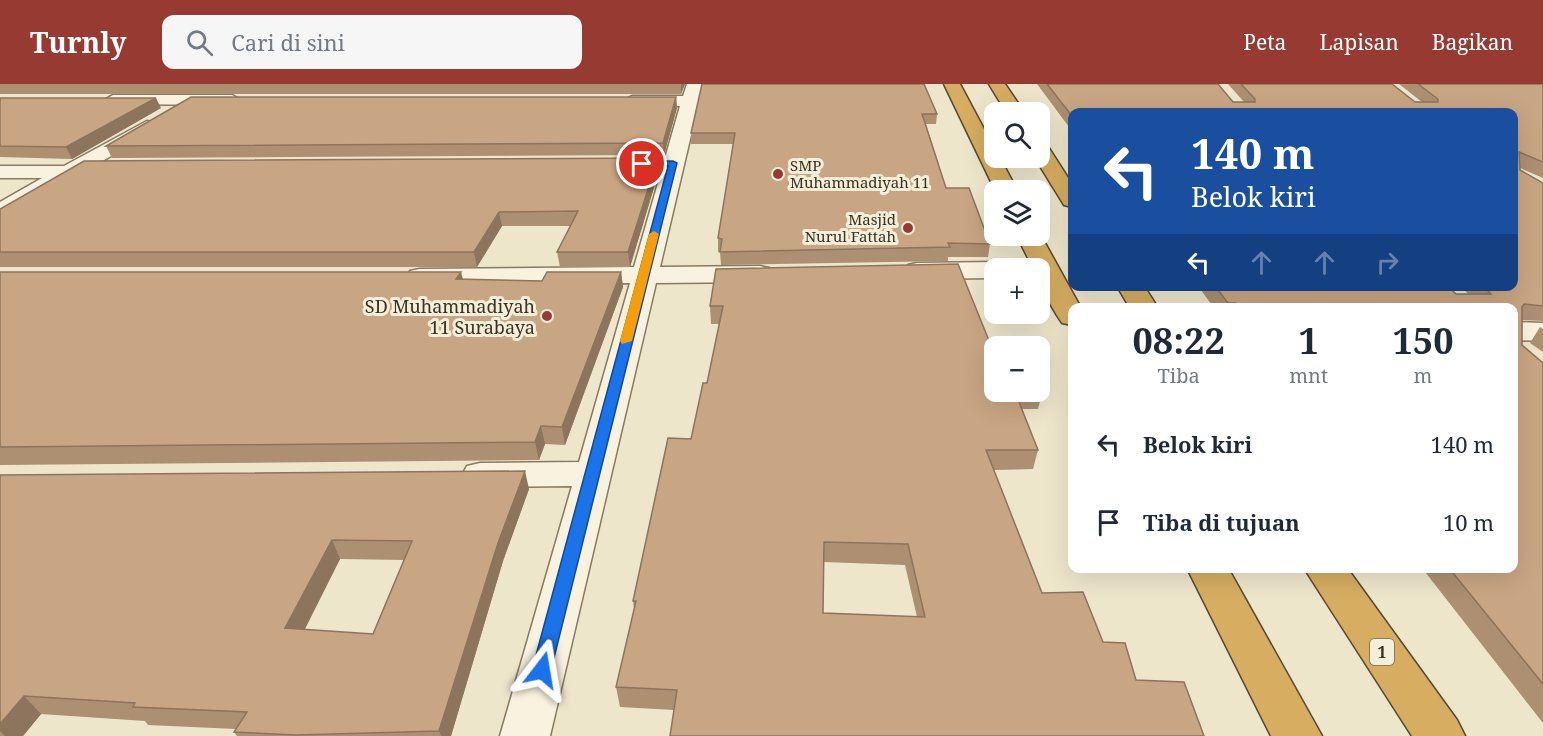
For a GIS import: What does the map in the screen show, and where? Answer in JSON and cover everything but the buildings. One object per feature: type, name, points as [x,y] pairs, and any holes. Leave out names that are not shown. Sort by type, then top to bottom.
[{"type":"highway","points":[[952,84],[1001,180]]},
{"type":"highway","points":[[997,84],[1009,102]]},
{"type":"highway","points":[[1050,165],[1068,194]]},
{"type":"highway","points":[[1050,281],[1068,310]]},
{"type":"highway","points":[[1210,573],[1297,736]]},
{"type":"highway","name":"1","points":[[1327,573],[1440,736]]},
{"type":"street","points":[[0,211],[220,84]]},
{"type":"street","points":[[525,736],[643,277],[663,163],[693,92],[620,101]]},
{"type":"street","points":[[91,100],[253,100]]},
{"type":"street","points":[[0,172],[122,166]]},
{"type":"street","points":[[889,272],[984,270]]},
{"type":"street","points":[[393,277],[643,277],[783,274]]},
{"type":"street","points":[[1518,331],[1543,332]]},
{"type":"street","points":[[449,476],[592,474]]},
{"type":"slow traffic","points":[[626,341],[654,234]]},
{"type":"place","name":"SMP Muhammadiyah 11","points":[[778,174]]},
{"type":"place","name":"Masjid Nurul Fattah","points":[[908,228]]},
{"type":"place","name":"SD Muhammadiyah 11 Surabaya","points":[[547,316]]},
{"type":"route","points":[[542,670],[673,163],[642,164]]}]
